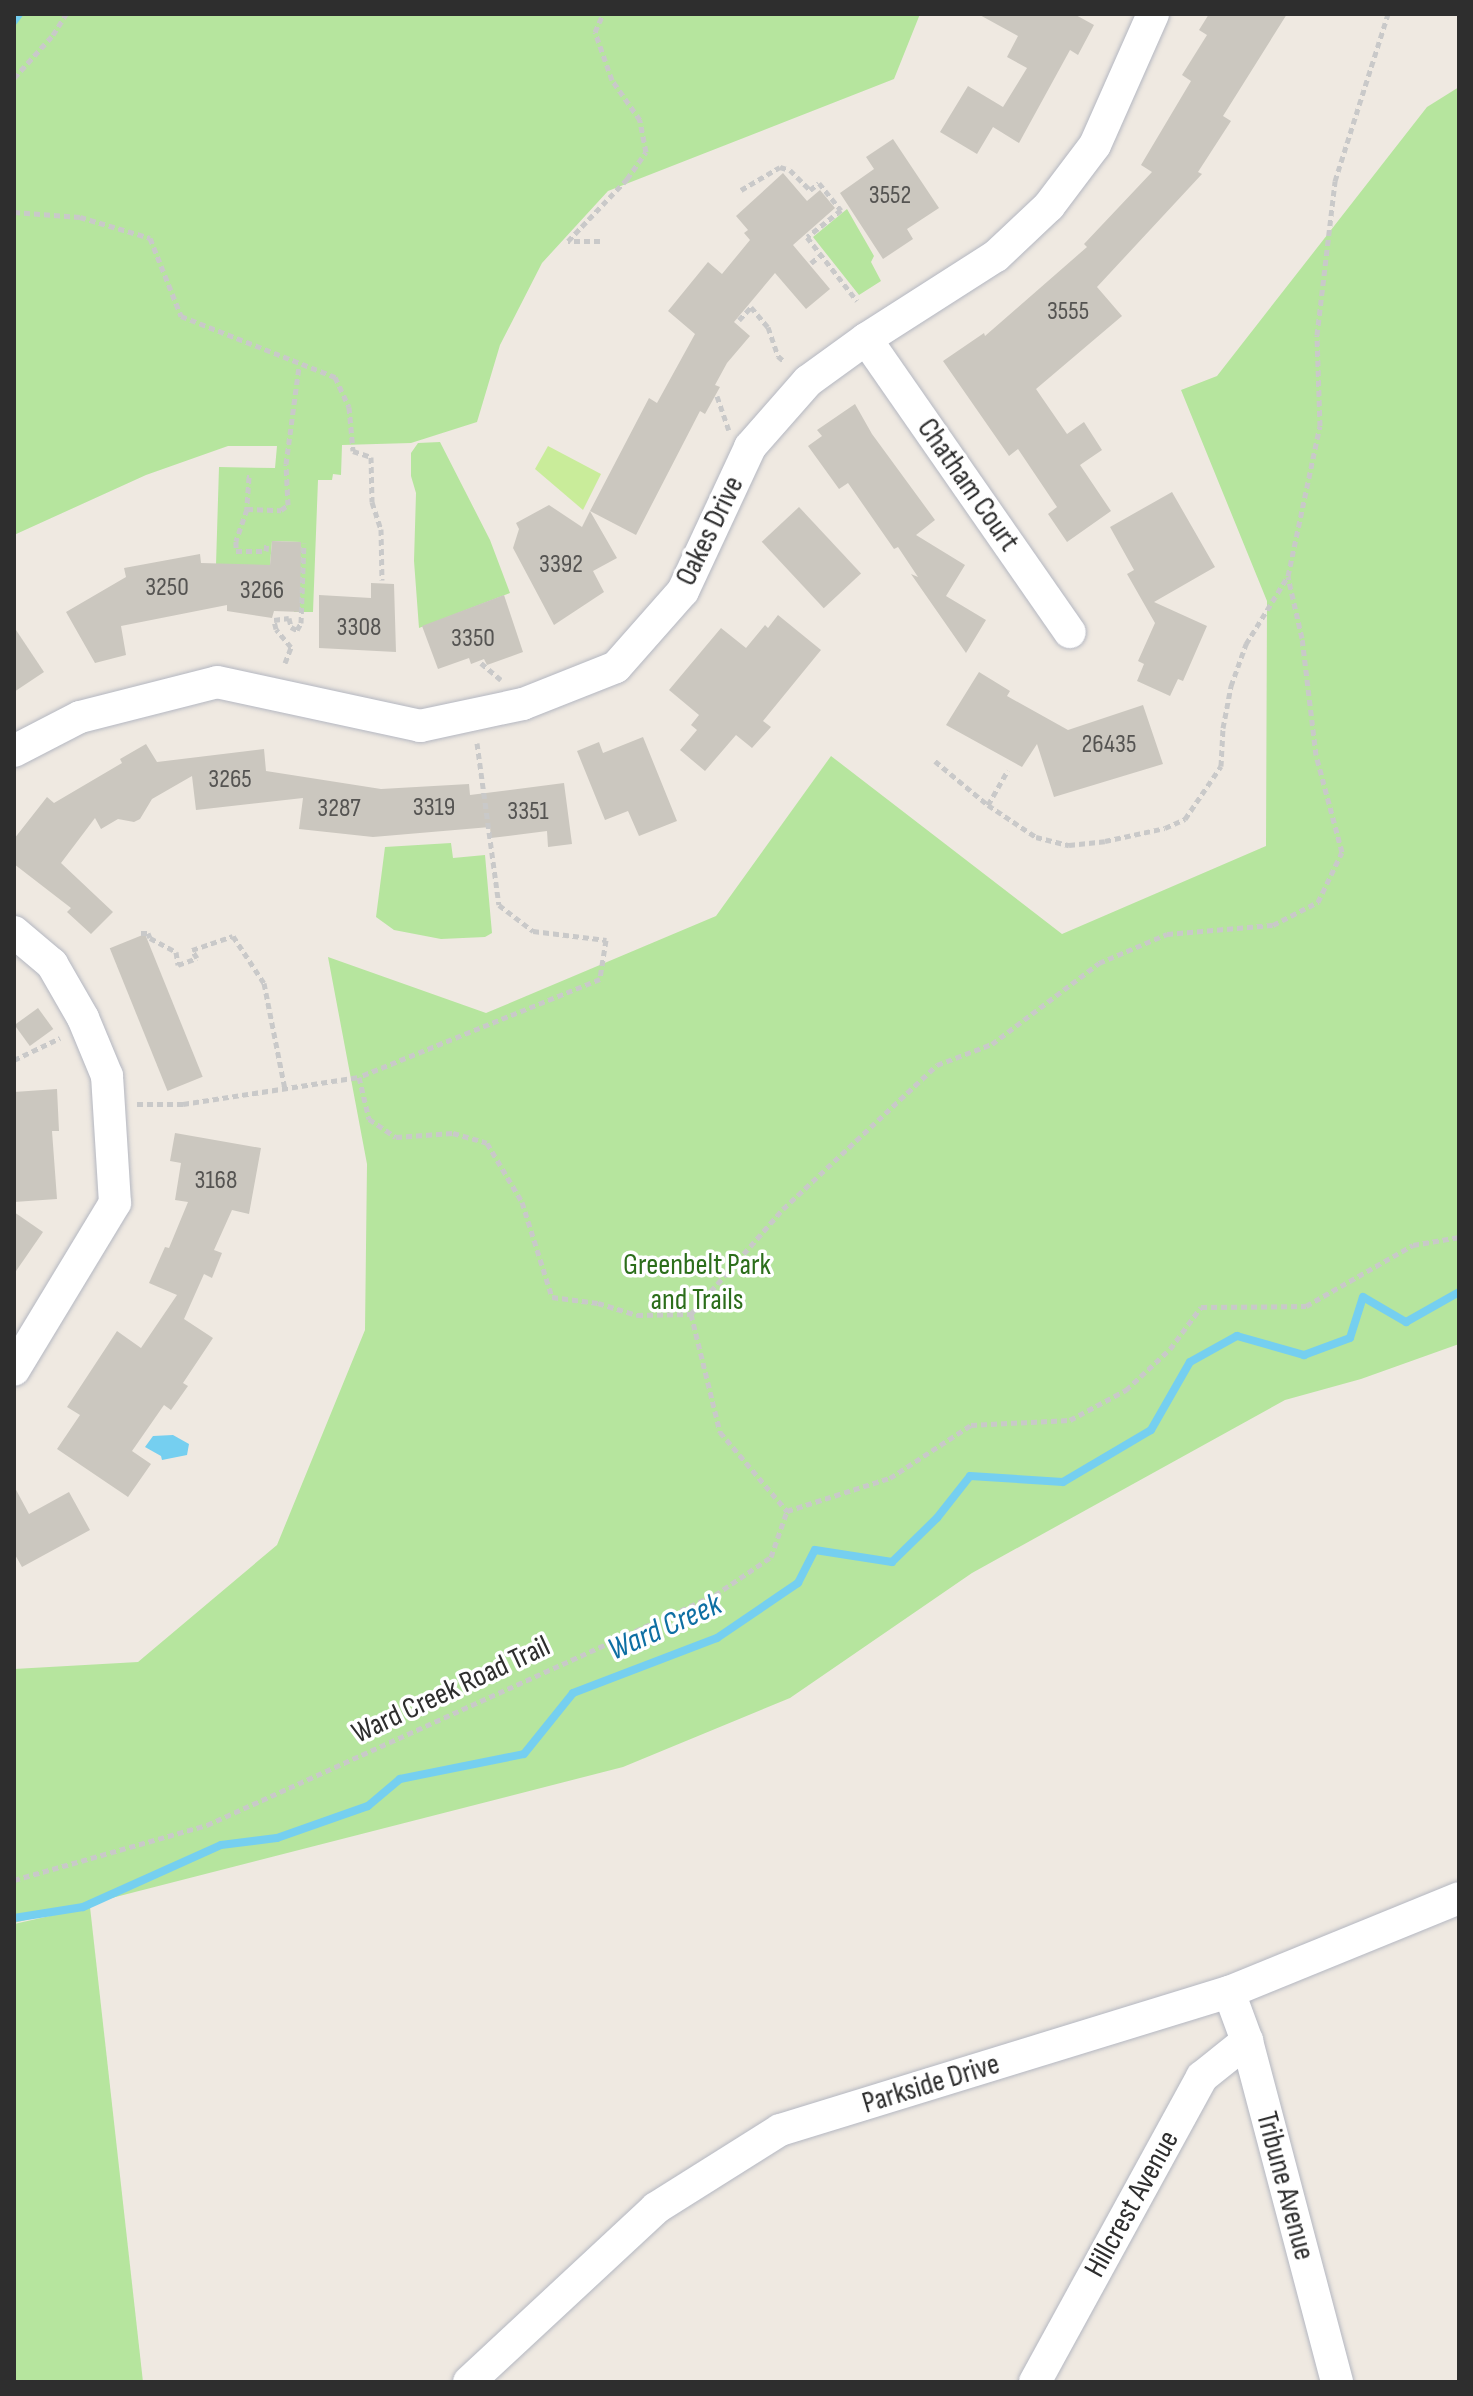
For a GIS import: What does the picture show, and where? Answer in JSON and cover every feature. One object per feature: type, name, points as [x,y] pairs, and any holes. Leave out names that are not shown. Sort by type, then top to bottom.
[{"type":"street","name":"Oakes Drive","points":[[14,751],[80,717],[217,682],[420,726],[523,704],[616,667],[683,591],[750,447],[808,381],[866,339],[996,256],[1049,206],[1095,145],[1153,14]]},
{"type":"street","name":"Chatham Court","points":[[866,339],[1070,632]]},
{"type":"street","points":[[14,932],[52,964],[86,1026],[107,1076],[115,1203],[14,1370]]},
{"type":"street","name":"Parkside Drive","points":[[469,2382],[656,2208],[780,2130],[1229,1992],[1459,1898]]},
{"type":"street","name":"Tribune Avenue","points":[[1229,1992],[1247,2041],[1337,2382]]},
{"type":"street","name":"Hillcrest Avenue","points":[[1035,2382],[1202,2077],[1247,2041]]},
{"type":"path","points":[[14,78],[53,35],[66,14]]},
{"type":"path","points":[[600,241],[568,241],[627,179],[646,152],[640,120],[612,80],[595,32],[603,14]]},
{"type":"path","points":[[935,761],[988,805],[1036,837],[1069,845],[1165,828],[1185,819],[1221,766],[1223,728],[1231,686],[1246,644],[1288,576],[1320,426],[1317,335],[1335,181],[1388,14]]},
{"type":"path","points":[[741,190],[780,167],[790,170],[810,190],[819,183],[841,210],[807,237],[857,301]]},
{"type":"path","points":[[14,212],[80,217],[150,238],[181,316],[299,366],[335,377],[349,407],[353,451],[371,457],[372,502],[381,529],[382,580]]},
{"type":"path","points":[[811,263],[821,255]]},
{"type":"path","points":[[739,320],[751,307],[768,327],[778,356],[785,362]]},
{"type":"path","points":[[247,509],[281,510],[288,505],[286,464],[299,366]]},
{"type":"path","points":[[717,396],[729,431]]},
{"type":"path","points":[[247,477],[247,509],[236,541],[236,551],[266,551],[267,543]]},
{"type":"path","points":[[285,663],[291,647],[276,629],[274,620],[289,618],[291,627],[297,630],[301,623],[304,543]]},
{"type":"path","points":[[359,1077],[369,1119],[396,1137],[453,1133],[487,1143],[522,1202],[552,1297],[598,1303],[637,1315],[691,1314],[783,1209],[937,1065],[992,1044],[1099,963],[1167,934],[1273,925],[1318,902],[1342,852],[1316,755],[1302,638],[1288,576]]},
{"type":"path","points":[[481,663],[505,683]]},
{"type":"path","points":[[108,1103],[183,1104],[359,1077],[600,979],[606,940],[533,931],[499,905],[474,715]]},
{"type":"path","points":[[988,805],[1008,770]]},
{"type":"path","points":[[141,933],[148,933],[150,938],[176,952],[178,965],[197,958],[192,950],[233,936],[264,983],[285,1089]]},
{"type":"path","points":[[14,1060],[86,1026]]},
{"type":"path","points":[[691,1314],[720,1432],[787,1511],[890,1478],[971,1425],[1070,1420],[1126,1390],[1170,1349],[1201,1307],[1306,1306],[1413,1245],[1459,1237]]},
{"type":"path","name":"Ward Creek Road Trail","points":[[14,1880],[207,1825],[715,1595],[771,1557],[787,1511]]},
{"type":"green space","points":[[14,14],[920,14],[894,79],[608,191],[542,263],[500,345],[477,422],[411,443],[342,445],[341,475],[333,474],[332,480],[318,480],[313,612],[294,612],[301,542],[272,541],[270,565],[216,565],[219,467],[275,468],[277,446],[228,446],[146,475],[14,535]]},
{"type":"green space","name":"Greenbelt Park and Trails","points":[[1459,87],[1459,1344],[1361,1379],[1285,1400],[972,1573],[790,1698],[623,1767],[14,1923],[14,1669],[138,1662],[277,1545],[365,1330],[367,1164],[328,957],[486,1013],[716,916],[831,756],[1062,934],[1266,846],[1267,601],[1181,390],[1217,376],[1427,107]]},
{"type":"green space","points":[[847,209],[874,256],[871,262],[881,281],[859,295],[813,237]]},
{"type":"green space","points":[[440,442],[490,540],[510,593],[419,628],[414,561],[416,493],[411,476],[411,453],[418,443]]},
{"type":"green space","points":[[548,446],[601,474],[583,510],[535,469]]},
{"type":"green space","points":[[451,843],[453,858],[485,855],[492,933],[485,937],[441,939],[394,930],[376,917],[385,847]]},
{"type":"green space","points":[[90,1907],[143,2382],[14,2382],[14,1924]]},
{"type":"water","points":[[173,1435],[189,1444],[187,1455],[162,1460],[161,1456],[145,1447],[153,1436]]},
{"type":"building","points":[[978,14],[1074,14],[1094,25],[1078,55],[1070,50],[1019,143],[993,127],[977,154],[940,132],[968,86],[1003,107],[1027,68],[1007,57],[1018,36]]},
{"type":"building","points":[[1209,14],[1287,14],[1223,116],[1231,121],[1198,172],[1202,174],[1097,287],[1122,316],[1036,389],[1067,434],[1084,422],[1102,450],[1080,465],[1111,511],[1067,542],[1048,514],[1057,507],[1018,449],[1009,456],[943,361],[984,333],[985,336],[1087,247],[1084,244],[1152,172],[1141,165],[1191,81],[1182,75],[1207,35],[1199,30]]},
{"type":"building","points":[[893,139],[939,208],[907,229],[913,239],[883,259],[840,193],[874,169],[866,157]]},
{"type":"building","points":[[783,173],[807,201],[820,190],[835,208],[793,245],[830,289],[806,309],[775,273],[734,322],[750,336],[727,363],[715,385],[720,387],[705,414],[700,411],[636,535],[590,511],[649,398],[657,403],[695,334],[668,311],[708,262],[722,274],[750,240],[744,233],[748,230],[736,216]]},
{"type":"building","points":[[855,404],[872,434],[935,520],[916,535],[965,565],[946,596],[986,620],[966,653],[911,574],[918,577],[898,547],[894,549],[848,483],[839,489],[808,446],[822,436],[817,430]]},
{"type":"building","points":[[1172,492],[1215,567],[1154,602],[1207,626],[1183,681],[1178,679],[1170,696],[1137,681],[1144,664],[1138,661],[1155,623],[1127,574],[1134,570],[1110,527]]},
{"type":"building","points":[[549,505],[582,527],[590,511],[617,558],[593,571],[604,592],[554,625],[513,548],[519,529],[516,523]]},
{"type":"building","points":[[799,507],[861,574],[824,608],[762,542]]},
{"type":"building","points":[[272,541],[301,542],[300,612],[274,611],[272,618],[227,611],[227,605],[121,626],[126,655],[95,663],[66,612],[126,577],[124,568],[200,554],[201,563],[270,565]]},
{"type":"building","points":[[371,583],[394,584],[396,652],[319,648],[319,595],[371,598]]},
{"type":"building","points":[[504,595],[523,652],[487,665],[484,659],[471,664],[469,658],[438,669],[422,626]]},
{"type":"building","points":[[778,615],[821,650],[763,721],[771,727],[752,748],[736,735],[705,771],[680,750],[697,730],[691,725],[699,715],[669,690],[721,628],[746,648]]},
{"type":"building","points":[[14,627],[44,672],[14,692]]},
{"type":"building","points":[[979,672],[1010,691],[1007,696],[1068,730],[1143,705],[1163,764],[1054,797],[1037,744],[1022,767],[946,725]]},
{"type":"building","points":[[643,737],[677,821],[639,836],[628,811],[605,820],[577,751],[599,742],[603,753]]},
{"type":"building","points":[[146,744],[157,762],[264,749],[266,771],[381,789],[469,784],[470,795],[564,783],[572,844],[548,847],[547,831],[491,838],[490,827],[373,837],[299,829],[303,798],[196,810],[192,776],[152,799],[140,819],[134,822],[118,819],[101,829],[95,818],[61,863],[113,912],[91,934],[67,912],[71,908],[14,864],[14,839],[47,797],[54,803],[122,763],[120,759]]},
{"type":"building","points":[[145,934],[203,1077],[167,1091],[110,948]]},
{"type":"building","points":[[38,1008],[53,1029],[30,1046],[15,1025]]},
{"type":"building","points":[[57,1089],[59,1131],[52,1131],[57,1199],[14,1202],[14,1092]]},
{"type":"building","points":[[175,1133],[261,1148],[249,1214],[232,1210],[214,1250],[222,1253],[212,1278],[204,1274],[184,1319],[213,1338],[183,1383],[188,1386],[171,1410],[164,1405],[132,1451],[151,1464],[128,1497],[57,1449],[80,1415],[67,1407],[117,1331],[141,1348],[177,1295],[149,1283],[165,1247],[169,1248],[188,1202],[175,1200],[181,1163],[170,1161]]},
{"type":"building","points":[[14,1212],[43,1232],[14,1274]]},
{"type":"building","points":[[14,1486],[29,1514],[69,1492],[90,1530],[22,1567],[14,1553]]},
{"type":"waterway","points":[[14,21],[19,14]]},
{"type":"waterway","name":"Ward Creek","points":[[14,1918],[83,1907],[221,1845],[277,1838],[368,1806],[400,1779],[524,1754],[573,1693],[717,1638],[798,1583],[815,1550],[892,1562],[937,1518],[970,1476],[1063,1482],[1151,1430],[1190,1362],[1237,1336],[1304,1355],[1350,1338],[1363,1297],[1406,1322],[1459,1292]]}]
